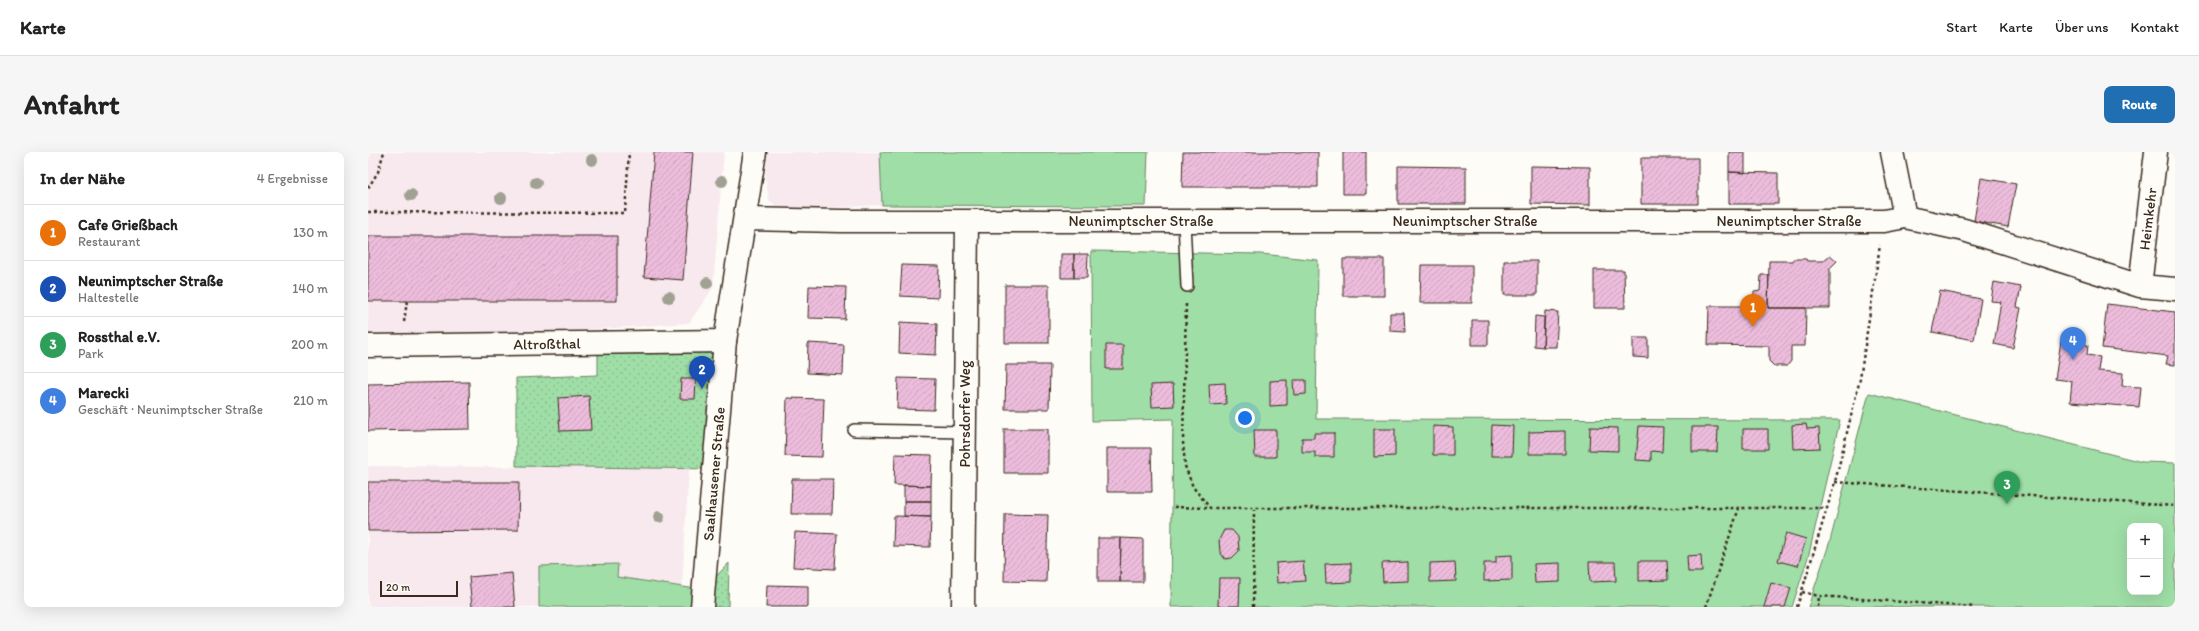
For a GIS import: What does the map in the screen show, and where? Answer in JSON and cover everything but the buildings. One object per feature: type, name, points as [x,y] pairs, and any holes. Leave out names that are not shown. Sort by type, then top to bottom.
[{"type":"street","name":"Saalhausener Straße","points":[[702,607],[725,340],[755,152]]},
{"type":"street","points":[[1892,152],[1905,217]]},
{"type":"street","name":"Heimkehr","points":[[2140,286],[2156,152]]},
{"type":"street","name":"Neunimptscher Straße","points":[[745,219],[967,221],[1884,221],[1905,217],[1964,230],[2140,286],[2175,289]]},
{"type":"street","name":"Pohrsdorfer Weg","points":[[963,607],[967,221]]},
{"type":"street","name":"Altroßthal","points":[[368,346],[725,340]]},
{"type":"lane","points":[[1184,221],[1187,286]]},
{"type":"lane","points":[[854,430],[965,432]]},
{"type":"path","points":[[368,188],[378,172],[384,152]]},
{"type":"path","points":[[368,212],[625,213],[629,152]]},
{"type":"path","points":[[1797,607],[1835,482],[1860,379],[1884,221]]},
{"type":"path","points":[[1187,286],[1183,442],[1185,466],[1193,487],[1210,508]]},
{"type":"path","points":[[1835,482],[2175,506]]},
{"type":"path","points":[[1174,507],[1254,510],[1827,508]]},
{"type":"path","points":[[1706,607],[1739,508]]},
{"type":"path","points":[[1253,607],[1254,510]]},
{"type":"path","points":[[1802,592],[1819,596],[1975,607]]},
{"type":"path","points":[[1818,607],[1819,596]]},
{"type":"shaded area","points":[[368,152],[724,152],[713,288],[689,323],[601,329],[368,338]]},
{"type":"shaded area","points":[[768,152],[880,152],[882,205],[780,210],[769,200],[765,179]]},
{"type":"shaded area","points":[[368,466],[689,468],[682,587],[617,577],[617,564],[540,566],[539,607],[368,607]]},
{"type":"green space","points":[[880,152],[1148,152],[1146,206],[882,205]]},
{"type":"green space","points":[[1091,251],[1261,254],[1318,260],[1316,419],[1840,420],[1809,554],[1792,607],[1171,607],[1173,419],[1092,421]]},
{"type":"green space","points":[[725,341],[714,469],[516,466],[516,378],[598,375],[598,343]]},
{"type":"green space","points":[[1869,393],[2142,462],[2175,463],[2175,607],[1808,607],[1830,541]]},
{"type":"green space","points":[[729,563],[728,607],[702,607],[703,590]]},
{"type":"green space","points":[[618,564],[617,577],[703,590],[702,607],[539,607],[539,566]]},
{"type":"place","name":"Cafe Grießbach","points":[[1753,327]]},
{"type":"place","name":"Marecki","points":[[2073,360]]},
{"type":"place","name":"Neunimptscher Straße","points":[[702,389]]},
{"type":"place","name":"Rossthal e.V.","points":[[2007,504]]}]
